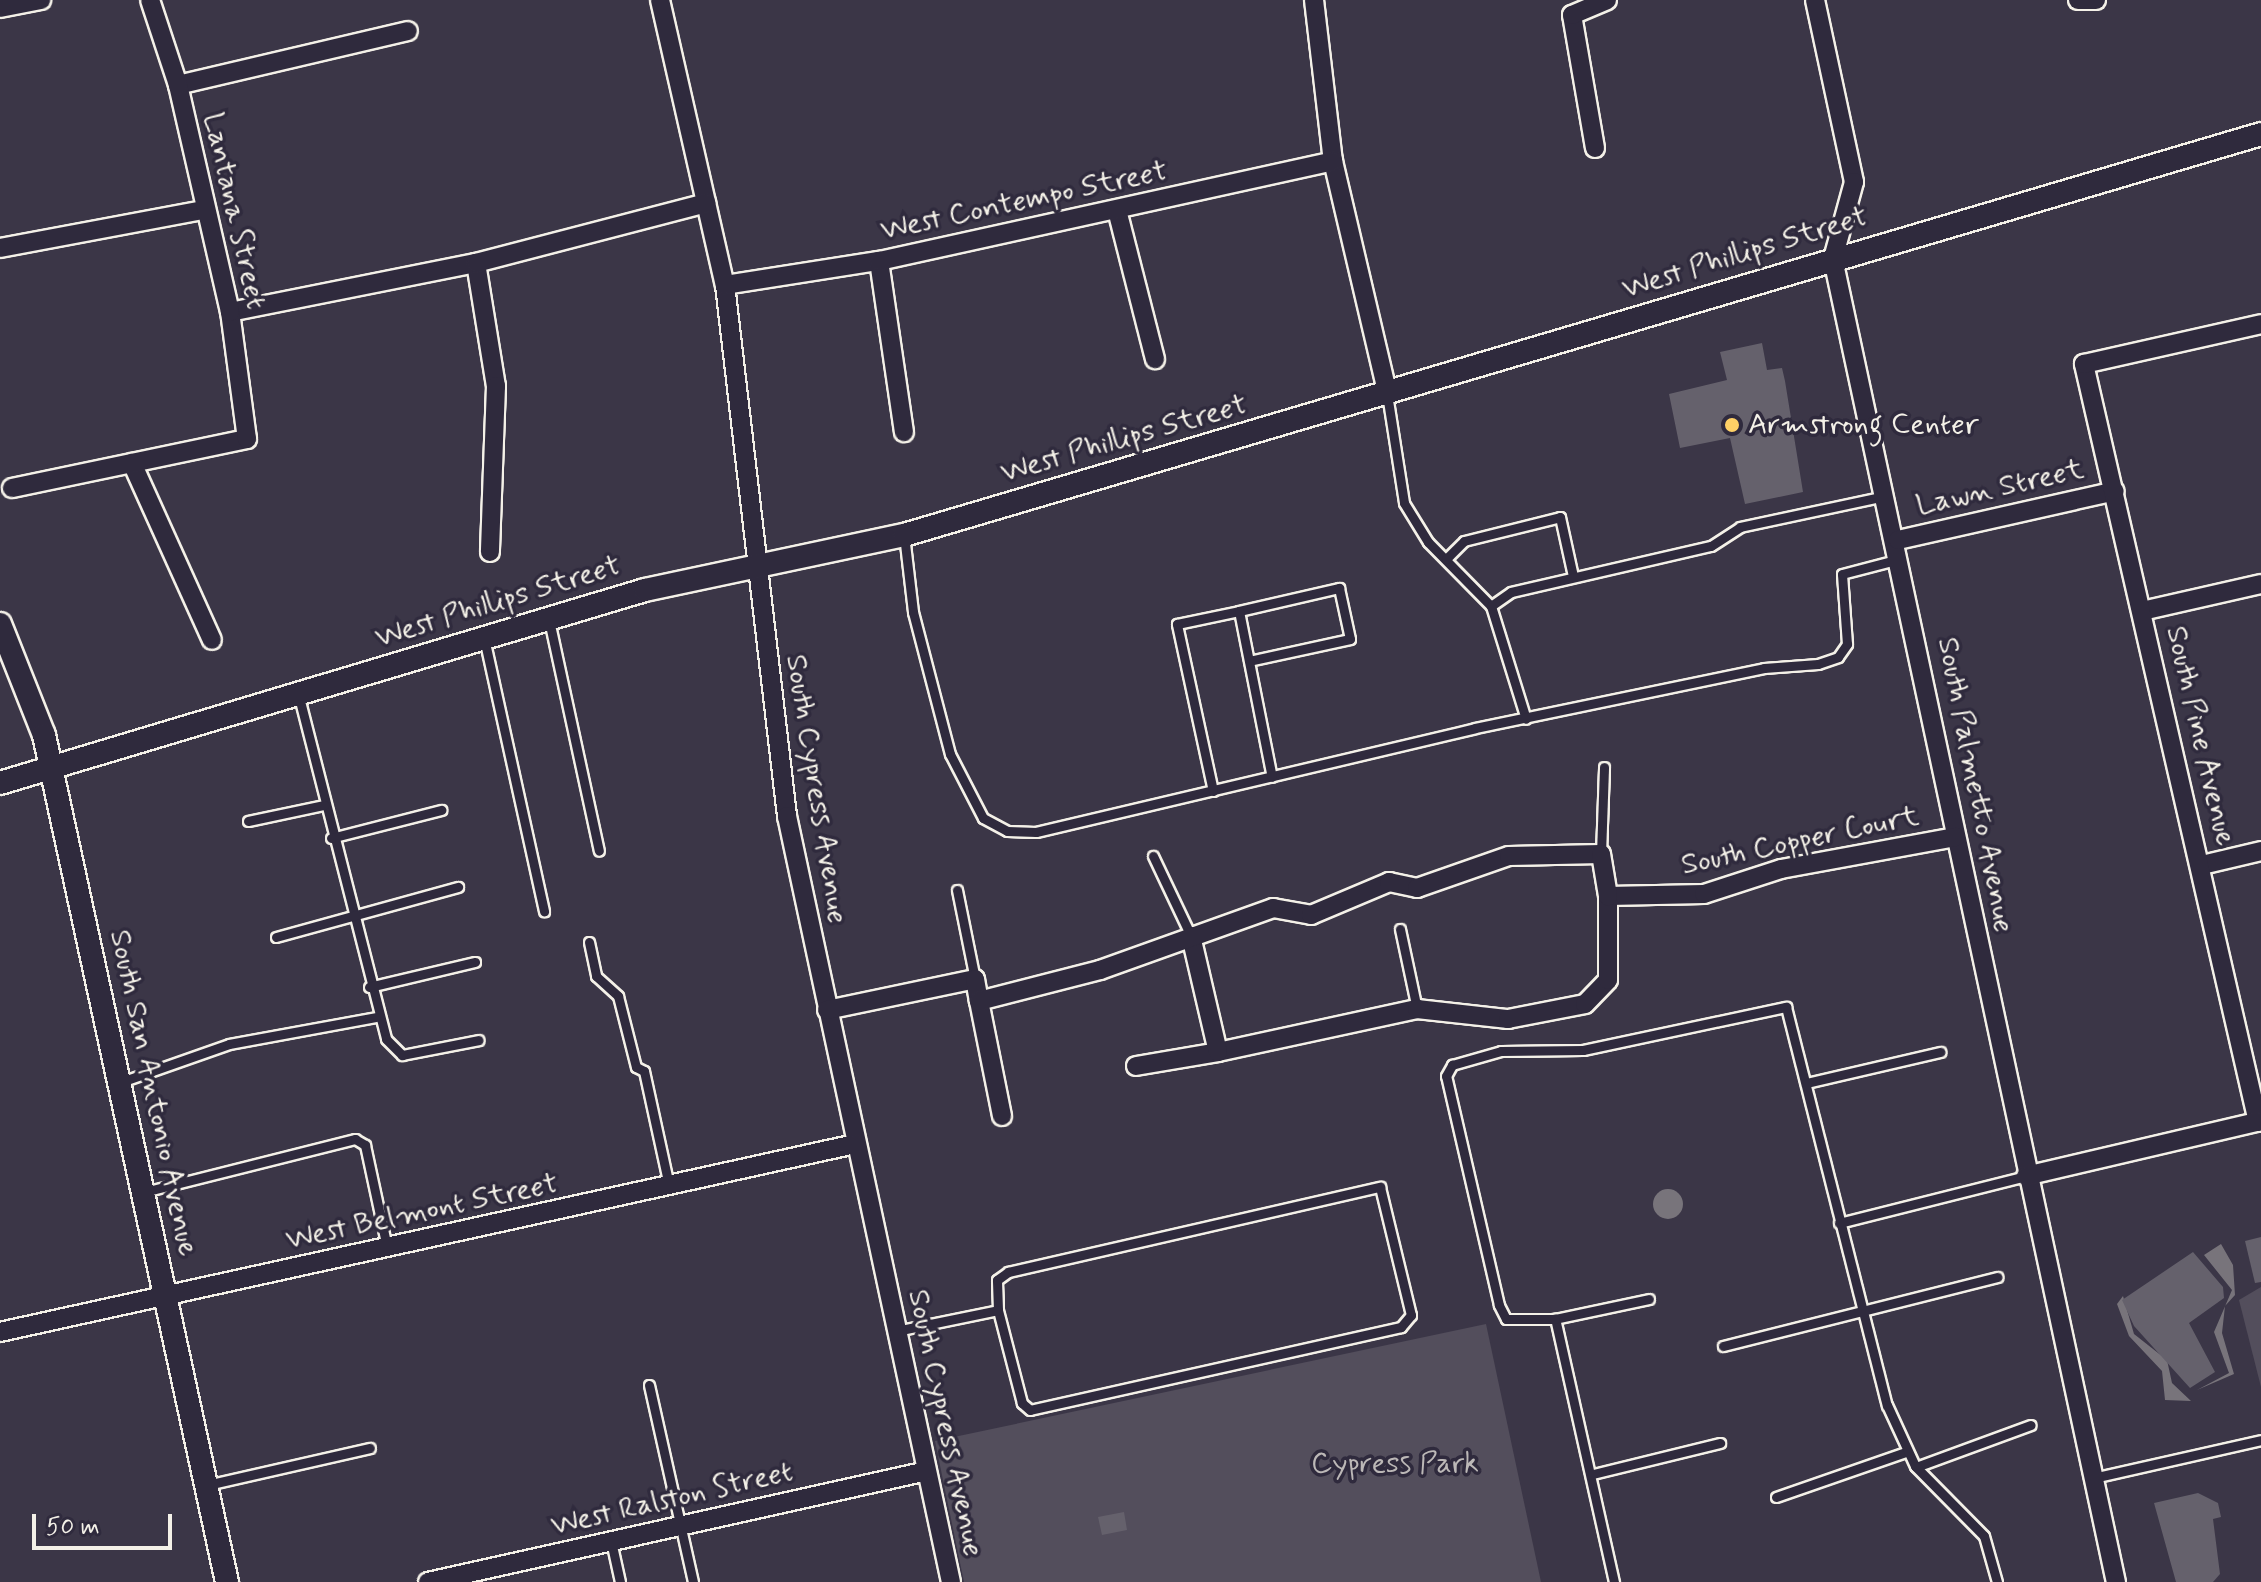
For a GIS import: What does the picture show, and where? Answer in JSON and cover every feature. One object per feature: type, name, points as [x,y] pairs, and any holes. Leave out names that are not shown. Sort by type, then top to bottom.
[{"type":"street","points":[[0,8],[41,0]]},
{"type":"street","name":"Lantana Street","points":[[132,463],[247,439],[230,312],[203,210],[178,85],[150,0]]},
{"type":"street","name":"South Cypress Avenue","points":[[660,0],[725,285],[753,563],[787,816],[951,1582]]},
{"type":"street","points":[[1314,0],[1333,161],[1387,391]]},
{"type":"street","points":[[1595,148],[1572,15],[1607,0]]},
{"type":"street","name":"South Palmetto Avenue","points":[[1815,0],[1854,182],[1833,259],[1900,549],[2026,1176],[2116,1582]]},
{"type":"street","points":[[178,85],[408,31]]},
{"type":"street","name":"West Phillips Street","points":[[0,783],[549,618],[753,563],[904,535],[2261,134]]},
{"type":"street","name":"West Contempo Street","points":[[725,285],[879,261],[1333,161]]},
{"type":"street","points":[[230,312],[476,263],[706,203]]},
{"type":"street","points":[[0,248],[203,210]]},
{"type":"street","points":[[1117,210],[1155,359]]},
{"type":"street","points":[[879,261],[904,432]]},
{"type":"street","points":[[476,263],[496,386],[490,552]]},
{"type":"street","name":"South Pine Avenue","points":[[2259,1122],[2084,364],[2261,324]]},
{"type":"street","points":[[12,488],[132,463],[212,640]]},
{"type":"street","name":"Lawn Street","points":[[1900,549],[2115,491]]},
{"type":"street","points":[[2142,611],[2261,584]]},
{"type":"street","name":"South San Antonio Avenue","points":[[0,624],[51,769],[227,1582]]},
{"type":"street","name":"South Copper Court","points":[[1608,896],[1704,894],[1781,869],[1956,837]]},
{"type":"street","points":[[2202,865],[2261,851]]},
{"type":"street","points":[[979,1001],[1043,988],[1273,908],[1311,915],[1389,882],[1417,888],[1509,856],[1601,854],[1608,896],[1608,980],[1598,998],[1517,1019],[1417,1009],[1218,1052],[1136,1066]]},
{"type":"street","points":[[1191,936],[1218,1052]]},
{"type":"street","points":[[827,1010],[975,979],[1002,1116]]},
{"type":"street","points":[[2026,1176],[2259,1122]]},
{"type":"street","name":"West Belmont Street","points":[[0,1332],[855,1144]]},
{"type":"street","name":"West Ralston Street","points":[[428,1582],[927,1471]]},
{"type":"lane","points":[[1387,391],[1404,503],[1446,559],[1491,606],[1526,719]]},
{"type":"lane","points":[[1491,606],[1511,592],[1711,546],[1740,527],[1888,495]]},
{"type":"lane","points":[[1446,559],[1464,541],[1560,517],[1573,576]]},
{"type":"lane","points":[[904,535],[913,612],[950,754],[983,818],[1007,831],[1036,832],[1526,719],[1838,657],[1847,644],[1842,574],[1900,549]]},
{"type":"lane","points":[[1213,791],[1177,624],[1339,588],[1350,639],[1249,661]]},
{"type":"lane","points":[[1239,611],[1272,777]]},
{"type":"lane","points":[[549,618],[599,851]]},
{"type":"lane","points":[[484,638],[544,912]]},
{"type":"lane","points":[[298,693],[376,1017],[402,1055],[479,1040]]},
{"type":"lane","points":[[1601,854],[1604,767]]},
{"type":"lane","points":[[248,821],[324,805]]},
{"type":"lane","points":[[331,838],[441,810]]},
{"type":"lane","points":[[1153,856],[1191,936]]},
{"type":"lane","points":[[276,937],[350,918],[366,907],[458,887]]},
{"type":"lane","points":[[957,890],[975,979]]},
{"type":"lane","points":[[1400,929],[1417,1009]]},
{"type":"lane","points":[[589,942],[596,976],[618,996],[636,1067],[644,1071],[669,1186]]},
{"type":"lane","points":[[369,987],[475,962]]},
{"type":"lane","points":[[1649,1299],[1555,1319],[1506,1319],[1499,1305],[1446,1076],[1452,1065],[1528,1047],[1583,1050],[1786,1007],[1864,1316],[1906,1452],[1916,1467],[1984,1536],[1997,1582]]},
{"type":"lane","points":[[119,1082],[229,1044],[376,1017]]},
{"type":"lane","points":[[1806,1083],[1940,1052]]},
{"type":"lane","points":[[144,1192],[355,1139],[365,1145],[387,1248]]},
{"type":"lane","points":[[1839,1223],[2026,1176]]},
{"type":"lane","points":[[1380,1187],[1411,1315],[1401,1327],[1359,1339],[1030,1410],[1022,1403],[998,1310],[997,1280],[1008,1272],[1380,1187]]},
{"type":"lane","points":[[1723,1346],[1864,1316],[1997,1277]]},
{"type":"lane","points":[[896,1331],[998,1310]]},
{"type":"lane","points":[[1555,1319],[1593,1474],[1614,1582]]},
{"type":"lane","points":[[649,1385],[693,1582]]},
{"type":"lane","points":[[1916,1467],[2031,1425]]},
{"type":"lane","points":[[2092,1478],[2261,1440]]},
{"type":"lane","points":[[1593,1474],[1720,1443]]},
{"type":"lane","points":[[207,1485],[370,1448]]},
{"type":"lane","points":[[1776,1497],[1906,1452]]},
{"type":"lane","points":[[611,1541],[620,1582]]},
{"type":"green space","points":[[2261,1287],[2261,1387],[2239,1300]]},
{"type":"green space","name":"Cypress Park","points":[[1486,1324],[1541,1582],[964,1582],[935,1441]]},
{"type":"shaded area","points":[[1668,1189],[1678,1194],[1683,1204],[1678,1214],[1668,1219],[1658,1214],[1653,1204],[1658,1194]]},
{"type":"shaded area","points":[[2221,1244],[2233,1265],[2235,1295],[2225,1306],[2232,1290],[2204,1255]]},
{"type":"shaded area","points":[[2123,1296],[2134,1334],[2167,1360],[2172,1383],[2191,1401],[2165,1400],[2162,1371],[2129,1336],[2117,1304]]},
{"type":"shaded area","points":[[2225,1306],[2222,1333],[2234,1374],[2197,1390],[2229,1373],[2214,1332]]},
{"type":"building","name":"Armstrong Center","points":[[1762,343],[1767,370],[1782,368],[1803,492],[1745,504],[1730,438],[1680,448],[1669,394],[1727,380],[1720,352]]},
{"type":"building","points":[[2261,1237],[2261,1282],[2255,1283],[2245,1241]]},
{"type":"building","points":[[2193,1252],[2223,1287],[2224,1298],[2189,1323],[2215,1372],[2190,1388],[2134,1326],[2122,1300]]},
{"type":"building","points":[[2198,1493],[2218,1503],[2221,1517],[2213,1519],[2220,1574],[2213,1582],[2176,1582],[2154,1503]]},
{"type":"building","points":[[1124,1512],[1127,1530],[1102,1535],[1098,1517]]},
{"type":"place","name":"Armstrong Center","points":[[1732,425]]}]
